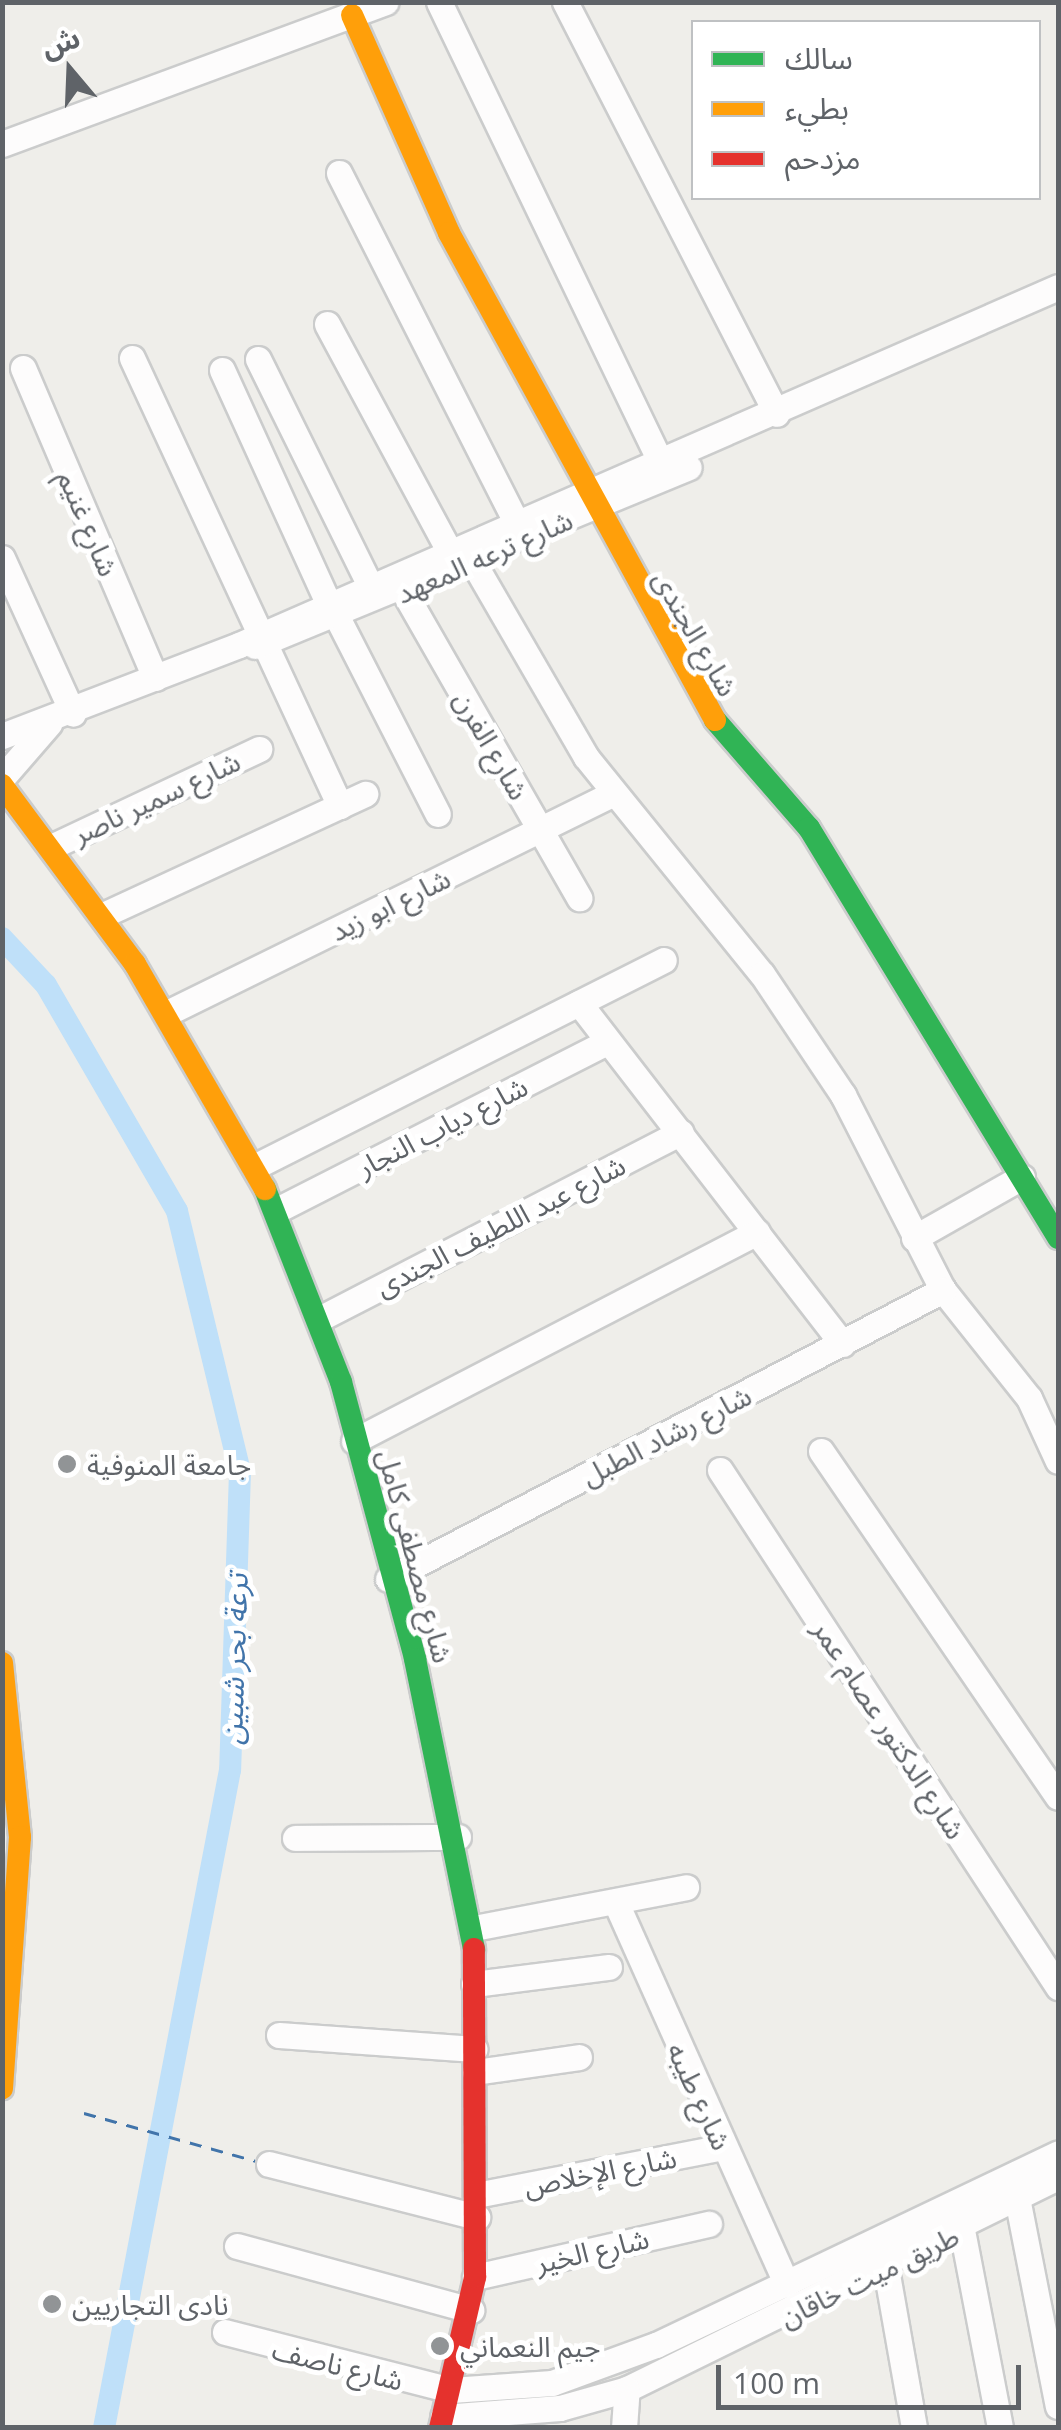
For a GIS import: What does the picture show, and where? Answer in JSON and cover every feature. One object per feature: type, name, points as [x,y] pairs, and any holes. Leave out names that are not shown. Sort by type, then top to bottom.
[{"type":"main road","name":"شارع الجندى","points":[[352,15],[449,233],[587,500],[714,724],[809,828],[1058,1238]]},
{"type":"main road","name":"شارع مصطفى كامل","points":[[2,781],[104,915],[167,1014],[254,1168],[276,1210],[320,1319],[354,1442],[458,1837],[474,1928],[475,2277],[471,2310],[441,2422]]},
{"type":"main road","points":[[2,1663],[20,1837],[2,2088]]},
{"type":"street","points":[[2,144],[386,2]]},
{"type":"street","points":[[439,2],[660,460]]},
{"type":"street","points":[[565,2],[776,414]]},
{"type":"street","points":[[339,173],[515,520]]},
{"type":"street","name":"شارع ترعه المعهد","points":[[332,610],[368,582],[474,562],[660,460],[718,440],[1058,287]]},
{"type":"street","points":[[327,324],[448,549]]},
{"type":"street","points":[[132,358],[251,642],[340,806]]},
{"type":"street","points":[[258,359],[368,582]]},
{"type":"street","name":"شارع غنيم","points":[[23,368],[155,678]]},
{"type":"street","points":[[222,370],[332,610],[438,814]]},
{"type":"street","name":"شارع ترعه المعهد","points":[[2,736],[49,724],[155,678],[332,610],[404,592],[448,549],[515,520],[692,466],[718,440]]},
{"type":"street","points":[[2,558],[73,714]]},
{"type":"street","points":[[474,562],[613,794],[807,1040],[942,1290],[1029,1398],[1058,1461]]},
{"type":"street","name":"شارع الفرن","points":[[404,592],[579,898]]},
{"type":"street","name":"شارع ترعه المعهد","points":[[2,781],[49,724]]},
{"type":"street","name":"شارع سمير ناصر","points":[[52,846],[260,749]]},
{"type":"street","points":[[104,915],[365,794]]},
{"type":"street","name":"شارع ابو زيد","points":[[167,1014],[613,794]]},
{"type":"street","points":[[254,1168],[664,960]]},
{"type":"street","points":[[580,1002],[843,1344]]},
{"type":"street","name":"شارع دياب النجار","points":[[276,1210],[607,1042]]},
{"type":"street","name":"شارع عبد اللطيف الجندى","points":[[320,1319],[681,1132]]},
{"type":"street","points":[[914,1238],[1022,1177]]},
{"type":"street","points":[[354,1442],[756,1232]]},
{"type":"street","name":"شارع رشاد الطبل","points":[[388,1579],[942,1290]]},
{"type":"street","points":[[822,1451],[1058,1797]]},
{"type":"street","name":"شارع الدكتور عصام عمر","points":[[720,1470],[1058,1988]]},
{"type":"street","points":[[295,1838],[458,1837]]},
{"type":"street","points":[[474,1928],[618,1906],[686,1887]]},
{"type":"street","name":"شارع طيبه","points":[[618,1906],[786,2284]]},
{"type":"street","points":[[474,1984],[609,1967]]},
{"type":"street","points":[[279,2036],[475,2060],[579,2057]]},
{"type":"street","name":"شارع الإخلاص","points":[[476,2206],[723,2147]]},
{"type":"street","name":"طريق ميت خاقان","points":[[452,2390],[580,2375],[786,2284],[1058,2153]]},
{"type":"street","points":[[268,2164],[476,2206]]},
{"type":"street","name":"طريق ميت خاقان","points":[[441,2422],[560,2408],[627,2389],[1018,2203],[1058,2176]]},
{"type":"street","points":[[1018,2203],[1058,2406]]},
{"type":"street","name":"شارع الخير","points":[[475,2277],[709,2224]]},
{"type":"street","points":[[962,2230],[1000,2428]]},
{"type":"street","points":[[237,2246],[471,2310]]},
{"type":"street","points":[[885,2263],[914,2428]]},
{"type":"street","name":"شارع ناصف","points":[[226,2332],[452,2390]]},
{"type":"street","points":[[624,2428],[627,2389]]},
{"type":"waterway","name":"ترعة بحر شبين","points":[[2,938],[46,985],[177,1211],[240,1472],[230,1770],[104,2428]]},
{"type":"ferry route","points":[[84,2113],[256,2161]]},
{"type":"traffic: fast","points":[[715,720],[809,828],[1058,1238]]},
{"type":"traffic: fast","points":[[265,1189],[341,1382],[415,1659],[474,1949]]},
{"type":"traffic: slow","points":[[352,15],[449,233],[715,720]]},
{"type":"traffic: slow","points":[[2,785],[135,964],[265,1189]]},
{"type":"traffic: slow","points":[[2,1663],[20,1837],[2,2088]]},
{"type":"traffic: jam","points":[[440,2428],[475,2277],[474,1949]]},
{"type":"place","name":"جامعة المنوفية","points":[[67,1464]]},
{"type":"place","name":"نادى التجاريين","points":[[52,2304]]},
{"type":"place","name":"جيم النعماني","points":[[440,2346]]}]
